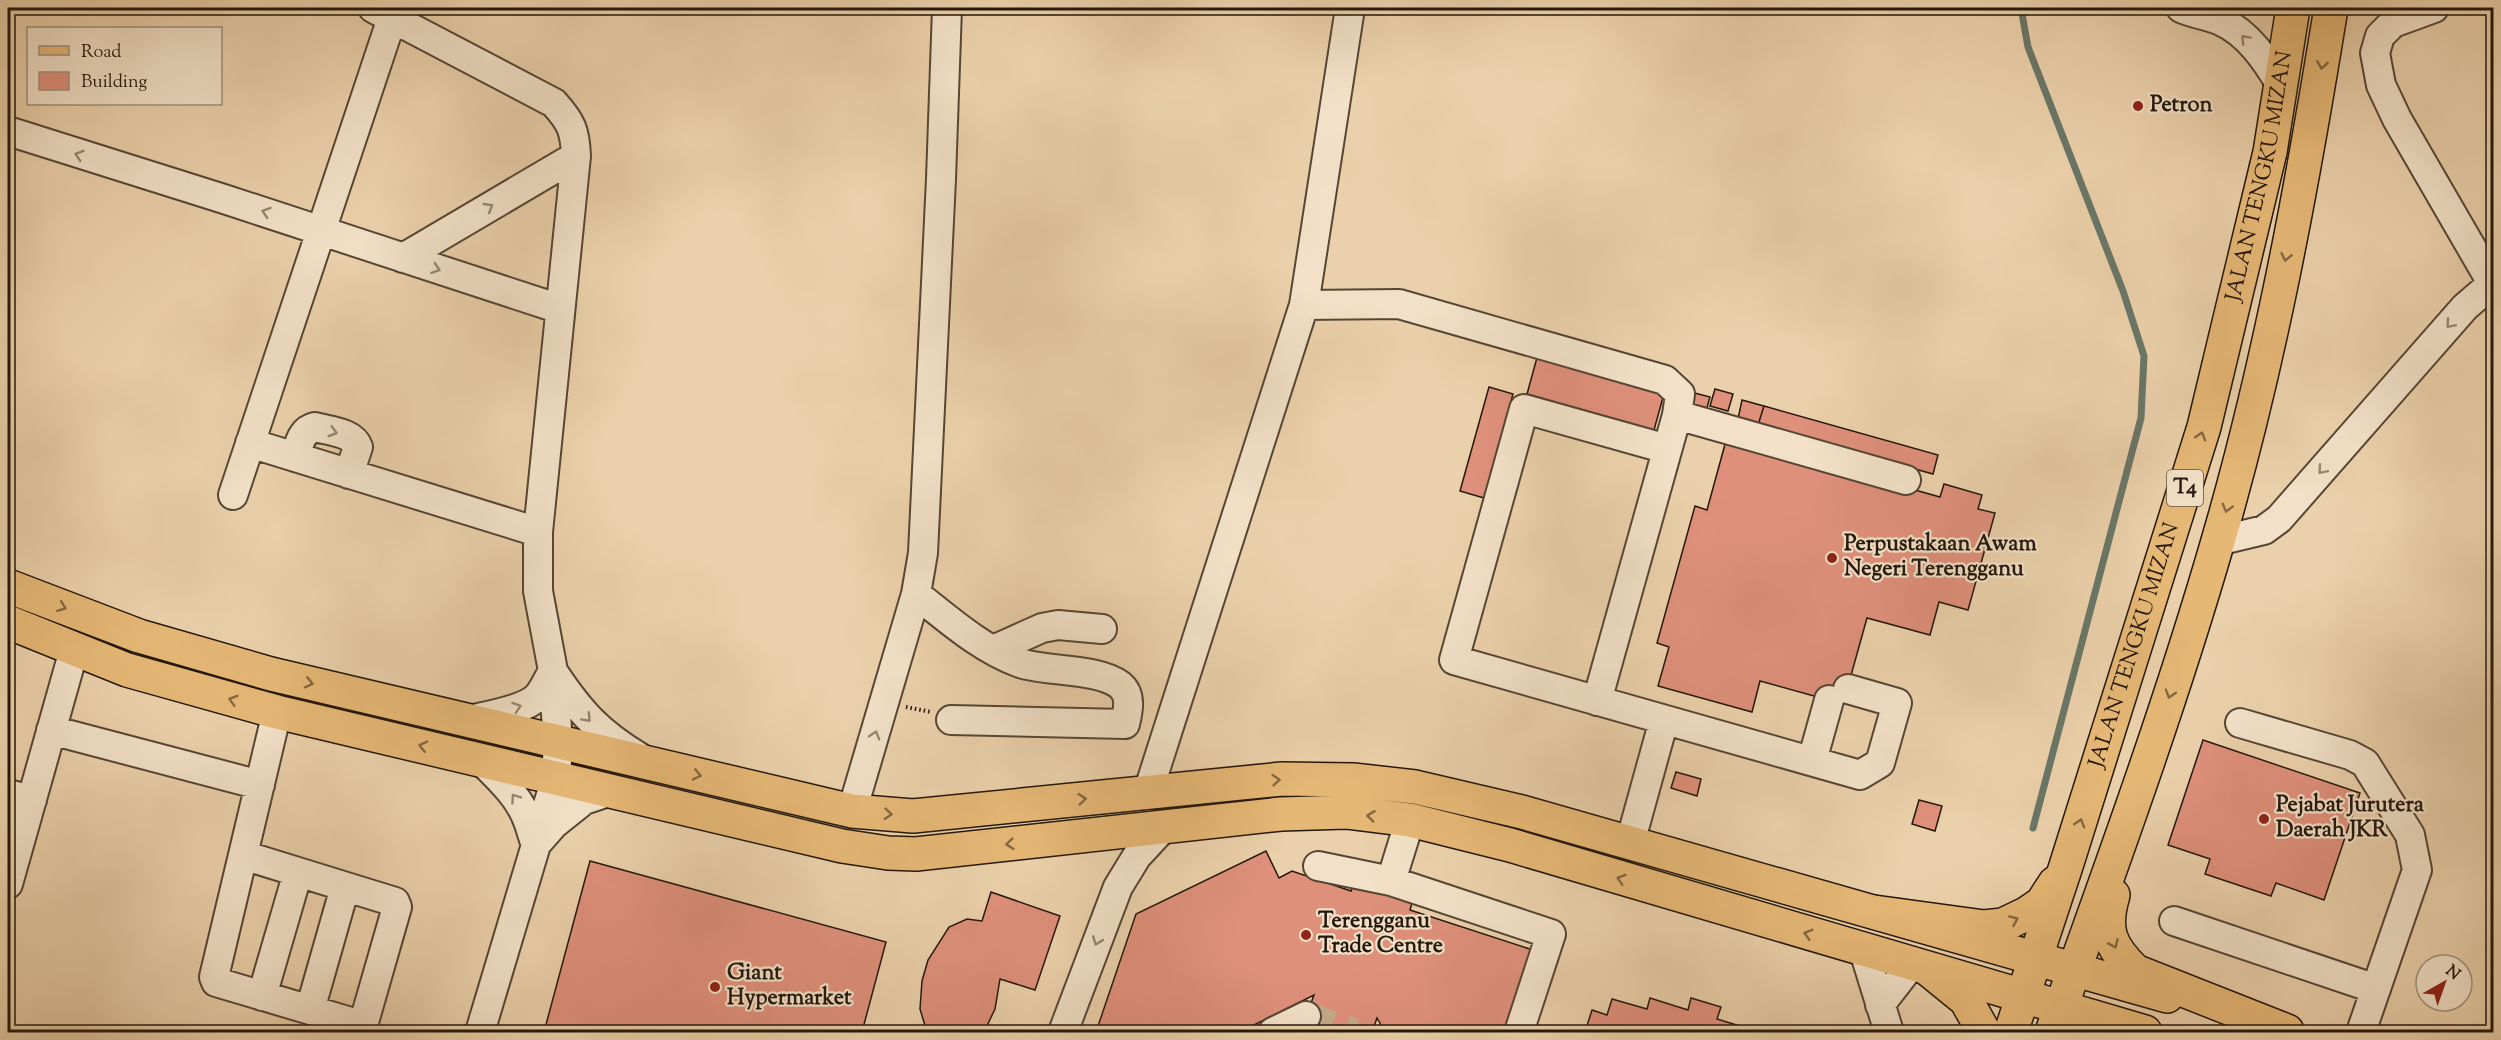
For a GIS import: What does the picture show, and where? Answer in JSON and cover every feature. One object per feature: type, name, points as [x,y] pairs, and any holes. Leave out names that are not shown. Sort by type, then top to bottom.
[{"type":"main road","name":"JALAN TENGKU MIZAN","points":[[2011,1032],[2066,866],[2204,427],[2270,152],[2293,8]]},
{"type":"main road","name":"JALAN TENGKU MIZAN","points":[[2056,1020],[2154,746],[2218,541],[2249,426],[2307,160],[2331,8]]},
{"type":"main road","points":[[8,586],[139,636],[272,674],[852,811],[913,816],[1282,779],[1353,780],[1426,790],[1522,812],[2290,1032]]},
{"type":"main road","points":[[8,622],[127,670],[277,712],[843,846],[888,853],[916,854],[1281,814],[1346,813],[1410,820],[1510,845],[2023,996],[2056,1020],[2145,1032]]},
{"type":"main road","points":[[2154,746],[2108,914],[2110,937],[2119,955],[2135,970],[2290,1032]]},
{"type":"main road","points":[[1874,912],[1984,927],[2003,925],[2042,903],[2066,866]]},
{"type":"main road","points":[[1920,967],[1966,1000],[1984,1032]]},
{"type":"street","points":[[852,811],[916,594],[923,553],[947,8]]},
{"type":"street","points":[[2181,8],[2218,20],[2236,29],[2266,61],[2281,85]]},
{"type":"street","points":[[2218,541],[2264,530],[2279,519],[2465,307],[2493,282],[2397,119],[2381,85],[2375,53],[2380,36],[2393,23],[2434,8]]},
{"type":"street","points":[[1148,792],[1304,305],[1343,9]]},
{"type":"street","points":[[232,495],[321,231],[382,13],[554,103],[567,118],[575,135],[576,156],[538,532],[538,591],[553,671],[558,743],[556,778],[480,1032]]},
{"type":"street","points":[[8,131],[560,309]]},
{"type":"street","points":[[403,258],[576,156]]},
{"type":"street","points":[[1304,305],[1399,304],[1665,380],[1680,394],[1677,415],[1597,701]]},
{"type":"street","points":[[1667,450],[1524,409],[1454,660],[1860,775],[1880,763],[1897,703],[1838,694],[1812,761]]},
{"type":"street","points":[[1677,415],[1906,480]]},
{"type":"street","points":[[250,443],[295,457],[304,431],[309,428],[315,427],[349,437],[358,447],[349,474],[538,532]]},
{"type":"street","points":[[916,594],[993,650],[1021,663],[1094,676],[1120,685],[1126,693],[1129,708],[1125,724]]},
{"type":"street","points":[[993,650],[1042,628],[1058,625],[1102,629]]},
{"type":"street","points":[[8,884],[20,797],[51,730],[74,650]]},
{"type":"street","points":[[465,720],[532,702],[539,696],[553,671]]},
{"type":"street","points":[[553,671],[573,702],[592,724],[622,747],[652,765]]},
{"type":"street","points":[[243,855],[395,902],[397,907],[364,1022],[361,1025],[216,982],[213,977],[277,712]]},
{"type":"street","points":[[951,720],[1170,725]]},
{"type":"street","points":[[1630,843],[1664,720]]},
{"type":"street","points":[[2240,723],[2350,755],[2366,763],[2410,835],[2417,870],[2361,1032]]},
{"type":"street","points":[[51,730],[260,785]]},
{"type":"street","points":[[480,759],[507,786],[518,802],[525,814],[536,845]]},
{"type":"street","points":[[536,845],[554,824],[584,800],[611,791]]},
{"type":"street","points":[[1390,881],[1410,820]]},
{"type":"street","points":[[1063,1032],[1118,886],[1137,856],[1163,828]]},
{"type":"street","points":[[1318,867],[1390,881],[1551,934],[1519,1032]]},
{"type":"street","points":[[262,996],[298,872]]},
{"type":"street","points":[[310,1010],[345,887]]},
{"type":"street","points":[[2174,921],[2376,989]]},
{"type":"street","points":[[1864,951],[1889,1032]]},
{"type":"street","points":[[1880,1005],[1920,967]]},
{"type":"street","points":[[1272,1032],[1306,1016]]},
{"type":"path","points":[[884,704],[924,710],[951,720]]},
{"type":"building","points":[[1538,354],[1665,390],[1654,430],[1527,394]]},
{"type":"building","points":[[1489,387],[1513,394],[1484,498],[1460,491]]},
{"type":"building","points":[[1715,389],[1733,394],[1728,411],[1710,406]]},
{"type":"building","points":[[1687,391],[1710,397],[1706,411],[1683,404]]},
{"type":"building","points":[[1742,400],[1764,406],[1758,425],[1738,419]]},
{"type":"building","points":[[1764,406],[1938,455],[1933,474],[1758,425]]},
{"type":"building","name":"Perpustakaan Awam Negeri Terengganu","points":[[1727,437],[1940,497],[1944,484],[1982,495],[1978,509],[1995,513],[1968,610],[1939,602],[1930,635],[1867,618],[1843,704],[1760,681],[1752,712],[1658,686],[1669,647],[1657,643],[1695,506],[1707,510]]},
{"type":"building","name":"Pejabat Jurutera Daerah JKR","points":[[2203,740],[2360,793],[2324,900],[2276,883],[2271,896],[2205,874],[2210,859],[2168,845]]},
{"type":"building","points":[[1676,772],[1701,779],[1697,796],[1671,788]]},
{"type":"building","points":[[1919,800],[1942,806],[1935,831],[1912,824]]},
{"type":"building","name":"Terengganu Trade Centre","points":[[1266,851],[1279,878],[1292,871],[1351,891],[1354,883],[1412,903],[1410,910],[1536,951],[1509,1032],[1385,1032],[1377,1018],[1372,1032],[1300,1032],[1314,995],[1240,1032],[1096,1032],[1136,914]]},
{"type":"building","name":"Giant Hypermarket","points":[[590,861],[886,942],[862,1032],[544,1032]]},
{"type":"building","points":[[991,892],[1060,916],[1035,990],[1000,979],[995,1009],[984,1032],[927,1032],[920,1009],[922,981],[928,960],[949,927],[967,919],[982,921]]},
{"type":"building","points":[[1650,998],[1688,1010],[1691,998],[1721,1007],[1717,1019],[1753,1030],[1752,1032],[1585,1032],[1592,1010],[1607,1015],[1612,999],[1647,1009]]},
{"type":"waterway","points":[[2021,8],[2028,47],[2123,291],[2144,356],[2141,418],[2033,828]]},
{"type":"tunnel","points":[[1306,1016],[1354,1032]]},
{"type":"place","name":"Petron","points":[[2138,106]]},
{"type":"place","name":"Perpustakaan Awam Negeri Terengganu","points":[[1832,558]]},
{"type":"place","name":"Pejabat Jurutera Daerah JKR","points":[[2264,819]]},
{"type":"place","name":"Terengganu Trade Centre","points":[[1306,935]]},
{"type":"place","name":"Giant Hypermarket","points":[[715,987]]}]
